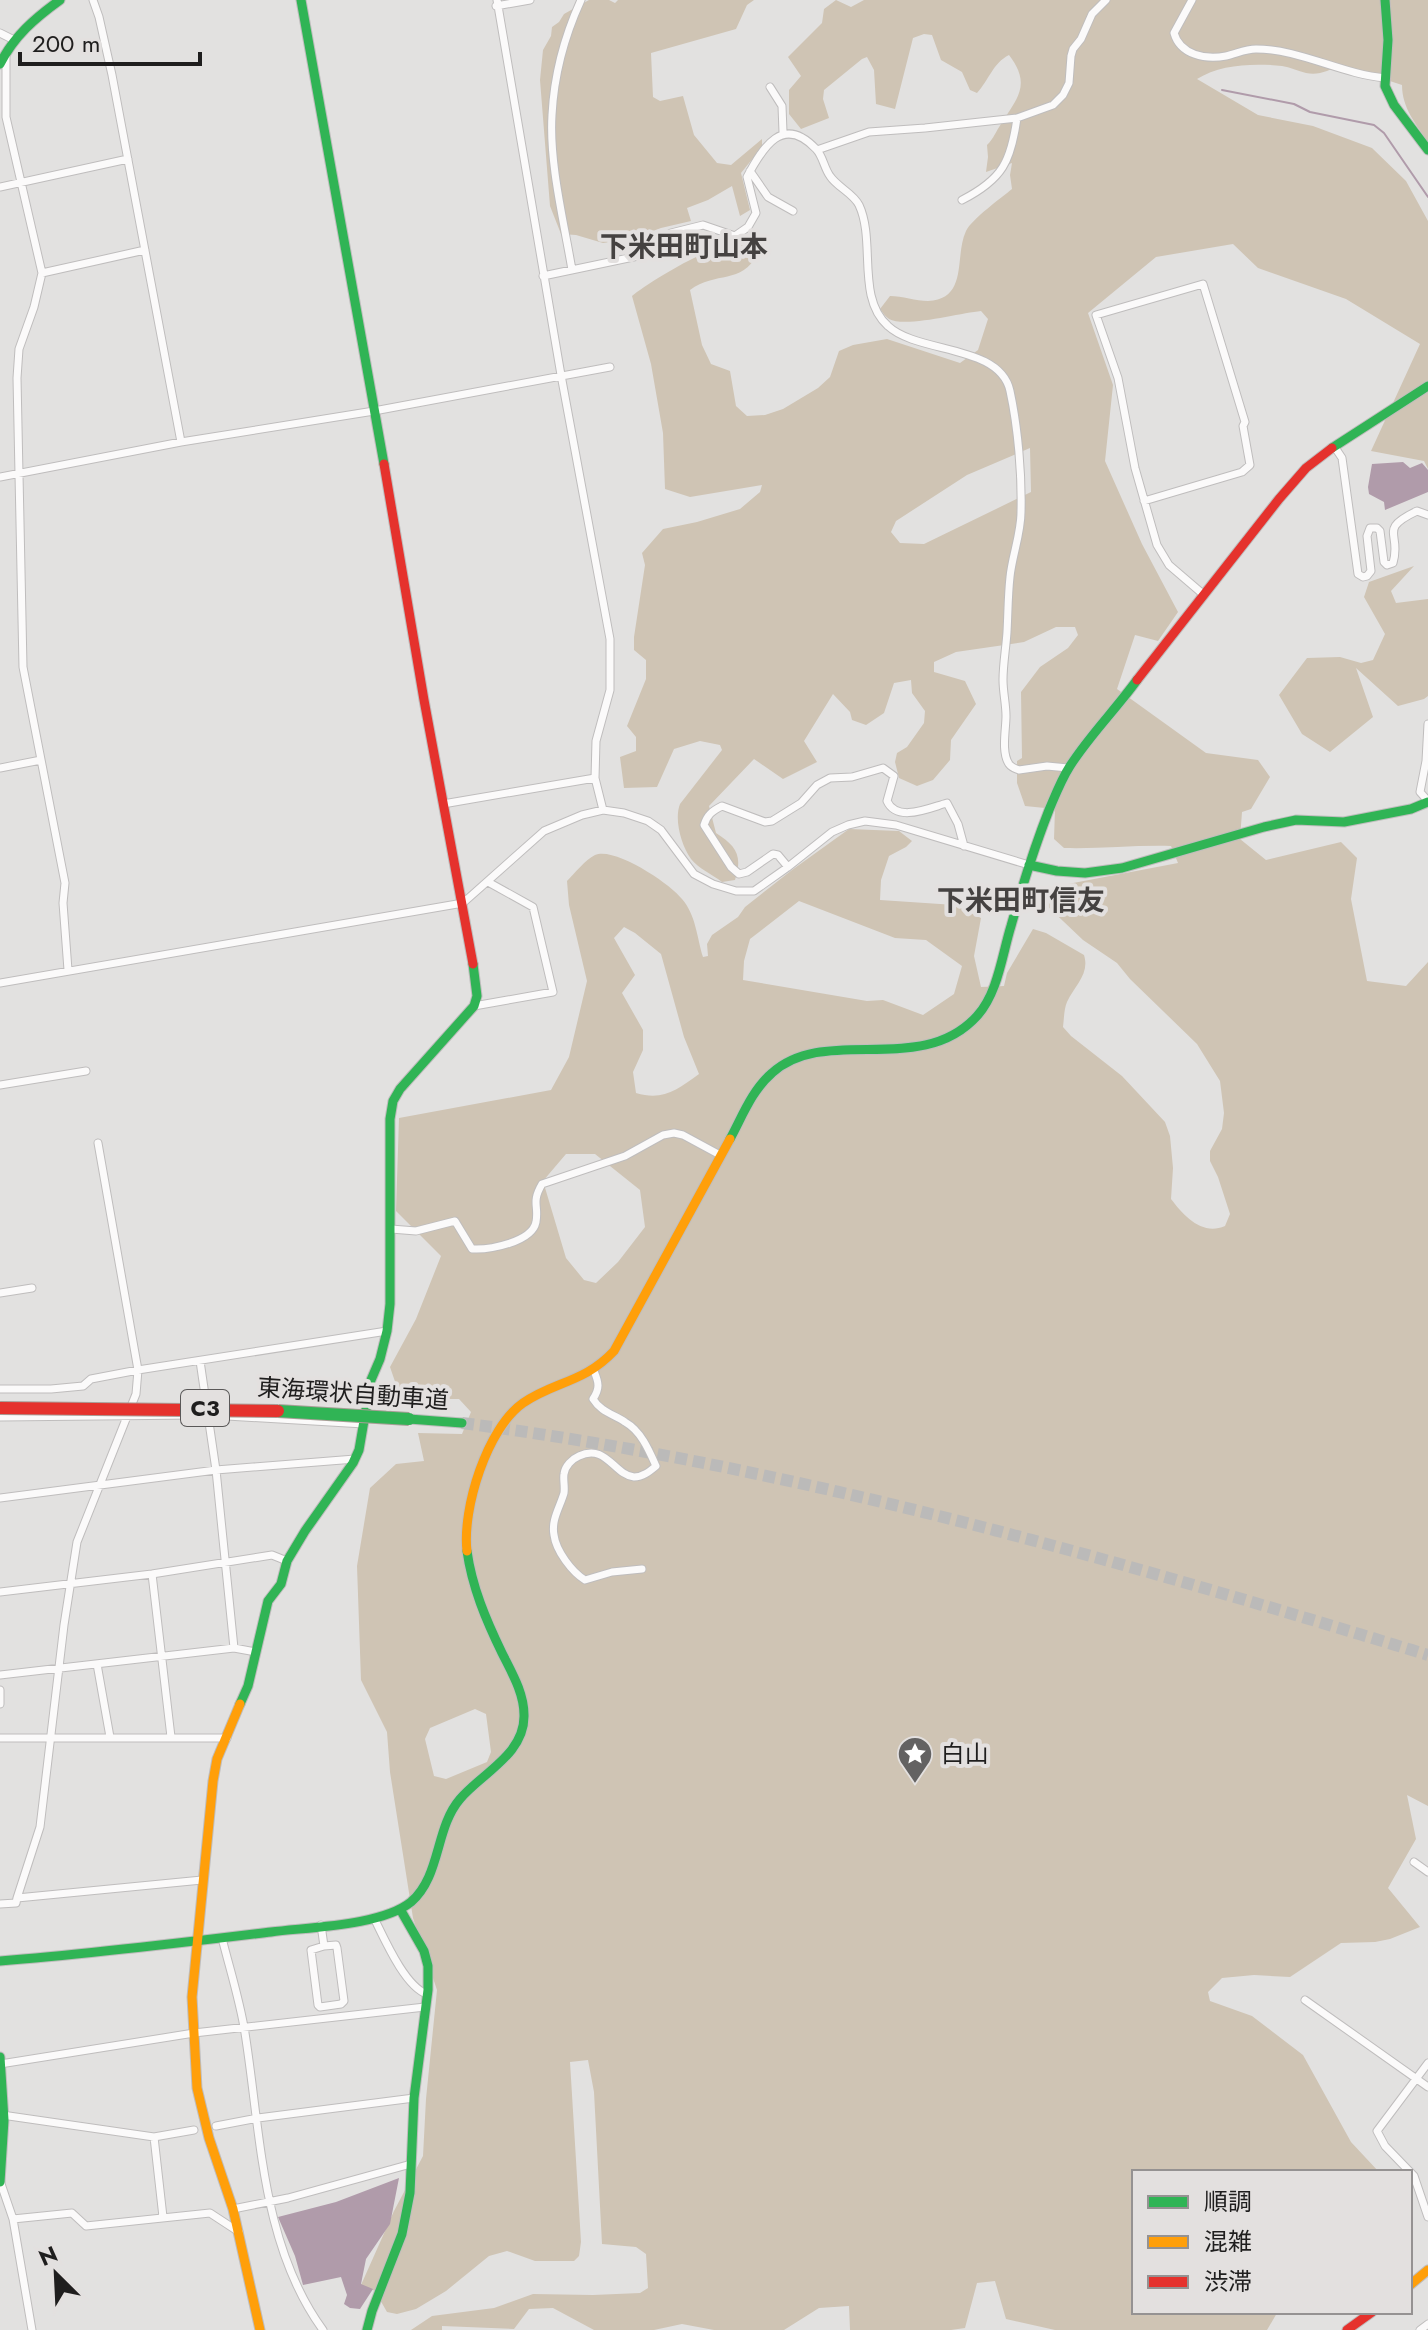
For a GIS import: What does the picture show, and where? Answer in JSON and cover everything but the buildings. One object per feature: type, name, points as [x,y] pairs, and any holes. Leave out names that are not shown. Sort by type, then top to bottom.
[{"type":"main road","points":[[0,64],[6,51],[30,22],[60,0]]},
{"type":"main road","points":[[260,2330],[233,2209],[200,2106],[194,2033],[192,1997],[215,1770],[248,1686],[268,1601],[281,1584],[287,1561],[305,1531],[359,1450],[371,1380],[387,1331],[390,1304],[390,1119],[393,1101],[414,1072],[474,1006],[477,996],[301,0]]},
{"type":"main road","points":[[1385,0],[1388,28],[1385,86],[1394,105],[1428,150]]},
{"type":"main road","points":[[0,1961],[222,1938],[374,1918],[400,1909],[414,1899],[430,1874],[449,1816],[459,1800],[513,1750],[522,1730],[522,1699],[482,1614],[471,1578],[467,1531],[471,1499],[478,1478],[512,1411],[533,1398],[594,1371],[614,1351],[720,1155],[767,1076],[786,1063],[807,1056],[915,1049],[938,1042],[968,1026],[977,1016],[993,983],[1029,865],[1068,768],[1306,468],[1334,446],[1428,386]]},
{"type":"main road","points":[[1029,865],[1085,873],[1122,868],[1296,820],[1344,822],[1411,809],[1428,802]]},
{"type":"main road","name":"東海環状自動車道","points":[[0,1408],[268,1410],[462,1423]]},
{"type":"main road","points":[[367,2330],[402,2234],[410,2193],[414,2098],[426,2000],[428,1966],[424,1951],[400,1909]]},
{"type":"main road","points":[[0,2057],[4,2157],[0,2182]]},
{"type":"main road","points":[[1412,2283],[1428,2270]]},
{"type":"main road","points":[[1347,2330],[1369,2314]]},
{"type":"street","points":[[93,0],[105,43],[181,442]]},
{"type":"street","points":[[530,0],[496,3],[610,639],[610,690],[596,741],[595,778],[603,810]]},
{"type":"street","points":[[572,270],[555,172],[552,113],[570,24],[581,0]]},
{"type":"street","points":[[817,150],[869,132],[1017,118],[1053,105],[1069,83],[1073,49],[1092,14],[1106,0]]},
{"type":"street","points":[[1192,0],[1174,33],[1177,43],[1197,56],[1226,56],[1257,49],[1278,51],[1362,75],[1385,78]]},
{"type":"street","points":[[0,33],[14,40]]},
{"type":"street","points":[[6,51],[6,117],[42,273],[19,349],[17,378],[23,667],[65,883],[63,903],[68,970]]},
{"type":"street","points":[[770,87],[782,106],[783,132]]},
{"type":"street","points":[[962,200],[990,181],[1006,163],[1012,150],[1017,118]]},
{"type":"street","points":[[543,276],[638,256],[671,233],[703,225],[735,236],[748,227],[756,213],[747,177],[773,139],[783,132],[800,135],[817,150],[830,176],[858,203],[866,227],[870,293],[874,307],[885,324],[914,340],[965,354],[1000,370],[1010,389],[1018,451],[1021,514],[1010,575],[1003,680],[1005,754],[1008,763],[1019,770],[1047,766],[1068,768]]},
{"type":"street","points":[[0,187],[128,159]]},
{"type":"street","points":[[750,171],[768,197],[793,211]]},
{"type":"street","points":[[42,273],[145,250]]},
{"type":"street","points":[[1144,501],[1242,472],[1250,465],[1243,426],[1245,422],[1203,284],[1096,315],[1118,378],[1135,468],[1144,501],[1157,545],[1169,565],[1204,595]]},
{"type":"street","points":[[0,477],[610,367]]},
{"type":"street","points":[[1334,446],[1342,458],[1356,569],[1363,577],[1371,571],[1367,536],[1370,528],[1380,531],[1387,565],[1393,563],[1395,557],[1393,529],[1397,521],[1417,511],[1428,515]]},
{"type":"street","points":[[1428,724],[1425,771],[1420,792],[1428,802]]},
{"type":"street","points":[[0,768],[41,760]]},
{"type":"street","points":[[788,867],[778,855],[773,854],[739,874],[731,867],[704,825],[711,811],[722,806],[765,822],[772,821],[801,803],[817,785],[830,778],[852,777],[883,768],[894,776],[887,801],[890,807],[897,813],[905,813],[947,803],[958,824],[964,846]]},
{"type":"street","points":[[443,804],[595,778]]},
{"type":"street","points":[[0,983],[463,903],[544,831],[603,810],[648,821],[661,830],[694,874],[730,890],[754,891],[832,832],[865,821],[896,825],[1029,865]]},
{"type":"street","points":[[474,1006],[553,992],[533,907],[488,882]]},
{"type":"street","points":[[0,1085],[86,1071]]},
{"type":"street","points":[[391,1229],[416,1231],[455,1221],[472,1249],[503,1246],[531,1232],[536,1224],[535,1195],[542,1184],[625,1156],[663,1135],[683,1135],[720,1155]]},
{"type":"street","points":[[0,1904],[16,1903],[40,1827],[77,1542],[136,1394],[138,1370],[98,1143]]},
{"type":"street","points":[[0,1293],[32,1288]]},
{"type":"street","points":[[0,1389],[83,1386],[91,1379],[138,1370],[387,1331]]},
{"type":"street","points":[[200,1361],[216,1470],[234,1648]]},
{"type":"street","points":[[594,1371],[599,1383],[593,1399],[598,1408],[632,1427],[649,1450],[656,1466],[636,1477],[628,1475],[599,1454],[586,1453],[574,1458],[564,1473],[563,1495],[553,1530],[555,1540],[575,1572],[585,1580],[612,1572],[642,1569]]},
{"type":"street","points":[[51,1389],[53,1417]]},
{"type":"street","points":[[0,1417],[208,1415],[364,1424]]},
{"type":"street","points":[[0,1498],[216,1470],[355,1459]]},
{"type":"street","points":[[0,1592],[152,1574],[272,1555],[287,1561]]},
{"type":"street","points":[[152,1574],[171,1737]]},
{"type":"street","points":[[0,1675],[234,1648],[256,1652]]},
{"type":"street","points":[[97,1664],[110,1737]]},
{"type":"street","points":[[0,1690],[0,1704]]},
{"type":"street","points":[[0,1738],[227,1738]]},
{"type":"street","points":[[1414,1862],[1428,1872]]},
{"type":"street","points":[[17,1898],[202,1880]]},
{"type":"street","points":[[0,2064],[426,2000],[393,1956],[374,1918]]},
{"type":"street","points":[[321,1925],[324,1946]]},
{"type":"street","points":[[222,1938],[244,2028],[268,2201],[301,2297],[323,2330]]},
{"type":"street","points":[[336,1945],[344,2001],[320,2007],[311,1950],[324,1946],[336,1945]]},
{"type":"street","points":[[1305,2000],[1428,2087]]},
{"type":"street","points":[[1408,2170],[1385,2146],[1377,2131],[1428,2063]]},
{"type":"street","points":[[216,2126],[414,2098]]},
{"type":"street","points":[[2,2115],[154,2137],[194,2130]]},
{"type":"street","points":[[154,2137],[163,2217]]},
{"type":"street","points":[[233,2209],[411,2164]]},
{"type":"street","points":[[1412,2174],[1428,2217]]},
{"type":"street","points":[[0,2182],[13,2219],[32,2330]]},
{"type":"street","points":[[13,2219],[72,2213],[86,2226],[210,2213],[239,2232]]},
{"type":"street","points":[[1420,2330],[1428,2324]]},
{"type":"shaded area","points":[[589,0],[615,3],[618,0],[754,0],[747,5],[736,29],[651,53],[653,97],[660,101],[683,96],[694,135],[717,163],[731,165],[762,139],[762,147],[741,173],[750,210],[740,216],[732,186],[687,208],[691,221],[631,239],[603,243],[561,234],[550,206],[540,80],[543,50],[552,27],[564,14]]},
{"type":"shaded area","points":[[836,0],[851,7],[864,0],[1428,0],[1428,142],[1407,108],[1402,85],[1341,65],[1315,74],[1282,66],[1238,66],[1216,70],[1197,79],[1258,115],[1313,126],[1372,148],[1406,181],[1428,221],[1428,469],[1424,461],[1371,451],[1420,344],[1346,299],[1258,268],[1233,244],[1156,257],[1088,313],[1113,385],[1105,461],[1142,544],[1178,612],[1158,641],[1135,635],[1117,689],[1206,753],[1258,760],[1270,777],[1251,809],[1242,812],[1240,839],[1266,860],[1341,842],[1357,858],[1351,899],[1367,981],[1406,986],[1428,962],[1428,1806],[1407,1795],[1416,1839],[1388,1888],[1420,1927],[1390,1939],[1341,1943],[1290,1977],[1254,1975],[1222,1978],[1208,1992],[1210,2001],[1252,2016],[1303,2055],[1351,2142],[1377,2170],[1132,2170],[1132,2314],[1276,2314],[1267,2330],[1055,2330],[1006,2319],[995,2281],[977,2283],[965,2328],[951,2330],[850,2330],[849,2306],[819,2308],[784,2330],[714,2330],[682,2324],[654,2330],[594,2330],[553,2308],[529,2309],[514,2329],[442,2326],[442,2330],[411,2330],[432,2316],[494,2308],[533,2294],[640,2293],[648,2288],[646,2254],[636,2247],[602,2244],[594,2092],[588,2060],[570,2062],[581,2242],[579,2256],[574,2261],[535,2261],[507,2251],[489,2256],[446,2291],[416,2309],[397,2314],[387,2312],[375,2291],[361,2285],[423,2156],[437,1990],[413,1918],[390,1772],[387,1732],[361,1680],[357,1566],[370,1488],[396,1464],[424,1461],[418,1433],[462,1434],[471,1412],[459,1399],[401,1399],[390,1367],[416,1319],[441,1256],[396,1211],[399,1118],[551,1090],[569,1057],[587,981],[569,905],[567,881],[595,855],[615,856],[642,868],[676,892],[687,905],[703,957],[708,956],[707,944],[712,935],[738,917],[745,907],[792,870],[849,829],[899,831],[912,841],[889,856],[881,880],[880,900],[955,905],[981,918],[974,956],[981,987],[1004,986],[1007,973],[1033,929],[1084,955],[1085,968],[1067,1002],[1063,1027],[1122,1076],[1165,1122],[1170,1136],[1173,1168],[1171,1199],[1182,1212],[1194,1223],[1209,1228],[1225,1226],[1230,1214],[1210,1161],[1210,1151],[1222,1129],[1224,1113],[1220,1081],[1197,1044],[1117,963],[1083,940],[1043,902],[1040,891],[1178,863],[1171,846],[1064,848],[1054,839],[1055,809],[1025,806],[1017,783],[1017,761],[1022,758],[1021,692],[1040,667],[1068,648],[1078,635],[1075,627],[1056,627],[1024,642],[956,652],[934,662],[934,672],[965,681],[976,704],[951,740],[950,760],[933,780],[917,786],[899,778],[895,762],[897,753],[907,747],[924,723],[925,711],[912,693],[911,680],[894,683],[884,713],[866,725],[852,720],[850,712],[833,694],[804,741],[817,762],[783,779],[754,759],[709,806],[716,833],[729,842],[736,852],[738,864],[735,880],[722,882],[694,862],[684,847],[678,824],[680,804],[722,750],[720,745],[700,741],[674,749],[657,787],[624,788],[620,757],[636,751],[636,737],[627,726],[646,679],[646,660],[634,650],[645,565],[642,553],[663,529],[740,509],[760,492],[762,485],[690,497],[665,489],[663,433],[651,364],[632,296],[686,262],[716,250],[728,253],[746,236],[753,234],[761,244],[748,267],[690,290],[702,345],[711,364],[730,371],[736,406],[747,416],[765,415],[783,409],[818,388],[830,377],[839,351],[853,345],[887,339],[960,363],[978,350],[988,319],[981,311],[907,322],[889,319],[880,309],[890,296],[928,301],[950,293],[958,275],[966,231],[1012,189],[1012,163],[986,172],[987,145],[1020,91],[1020,75],[1016,66],[1009,55],[1004,58],[977,93],[970,90],[962,72],[941,60],[932,35],[924,34],[913,38],[895,109],[876,104],[874,70],[867,57],[824,90],[823,99],[829,118],[801,129],[789,114],[789,90],[801,76],[788,57],[822,23],[824,9]],"holes":[[[1030,448],[1031,492],[924,544],[900,543],[891,532],[896,521],[967,475]],[[799,901],[895,938],[926,940],[962,966],[954,994],[923,1015],[883,1000],[867,1001],[743,980],[750,939]],[[624,927],[661,954],[684,1037],[699,1074],[662,1095],[636,1093],[633,1072],[643,1050],[643,1030],[622,993],[635,975],[614,938]],[[566,1154],[595,1154],[640,1190],[645,1227],[618,1262],[596,1283],[584,1280],[566,1258],[543,1181]],[[475,1709],[486,1714],[491,1752],[487,1762],[446,1779],[434,1776],[425,1739],[430,1728]]]},
{"type":"shaded area","points":[[1403,462],[1410,468],[1422,463],[1428,470],[1428,492],[1385,510],[1384,502],[1369,494],[1372,464]]},
{"type":"shaded area","points":[[1414,566],[1391,591],[1396,603],[1428,599],[1428,696],[1398,706],[1356,668],[1373,717],[1330,752],[1302,734],[1279,695],[1307,658],[1340,657],[1361,663],[1373,660],[1385,634],[1364,597],[1369,582]]},
{"type":"shaded area","points":[[399,2178],[390,2224],[366,2259],[361,2284],[373,2289],[360,2309],[344,2304],[347,2295],[341,2277],[303,2285],[295,2256],[278,2217],[336,2202]]},
{"type":"waterway","points":[[1222,90],[1294,104],[1310,112],[1374,125],[1384,133],[1428,197]]},
{"type":"tunnel","points":[[462,1423],[585,1441],[708,1464],[950,1519],[1190,1584],[1428,1655]]},
{"type":"traffic: fast","points":[[0,64],[26,28],[60,0]]},
{"type":"traffic: fast","points":[[301,0],[384,464]]},
{"type":"traffic: fast","points":[[1385,0],[1388,40],[1385,86],[1394,105],[1428,150]]},
{"type":"traffic: fast","points":[[1332,448],[1428,386]]},
{"type":"traffic: fast","points":[[730,1139],[759,1087],[772,1073],[794,1059],[819,1052],[929,1044],[954,1034],[977,1016],[995,985],[1028,868],[1061,782],[1086,744],[1137,680]]},
{"type":"traffic: fast","points":[[1029,865],[1085,873],[1122,868],[1296,820],[1344,822],[1411,809],[1428,802]]},
{"type":"traffic: fast","points":[[240,1704],[248,1686],[268,1601],[281,1584],[287,1561],[305,1531],[359,1450],[371,1380],[380,1359],[390,1304],[390,1119],[393,1101],[400,1089],[474,1006],[477,996],[473,964]]},
{"type":"traffic: fast","points":[[278,1411],[409,1419]]},
{"type":"traffic: fast","points":[[409,1419],[462,1423]]},
{"type":"traffic: fast","points":[[0,1961],[344,1924],[382,1916],[411,1902],[428,1879],[452,1811],[460,1799],[510,1752],[522,1729],[524,1715],[520,1691],[480,1603],[467,1551]]},
{"type":"traffic: fast","points":[[367,2330],[402,2234],[410,2193],[414,2098],[428,1990],[428,1966],[424,1951],[400,1909]]},
{"type":"traffic: fast","points":[[0,2057],[4,2120],[0,2182]]},
{"type":"traffic: slow","points":[[467,1551],[466,1534],[473,1492],[498,1431],[523,1403],[592,1370],[614,1351],[730,1139]]},
{"type":"traffic: slow","points":[[240,1704],[217,1759],[213,1781],[192,1997],[197,2088],[209,2138],[233,2209],[260,2330]]},
{"type":"traffic: slow","points":[[1412,2283],[1428,2270]]},
{"type":"traffic: jam","points":[[1137,680],[1279,499],[1306,468],[1332,448]]},
{"type":"traffic: jam","points":[[384,464],[473,964]]},
{"type":"traffic: jam","points":[[0,1408],[278,1411]]},
{"type":"traffic: jam","points":[[1347,2330],[1369,2314]]},
{"type":"place","name":"白山","points":[[915,1785]]},
{"type":"district","name":"下米田町山本","points":[[684,246]]},
{"type":"district","name":"下米田町信友","points":[[1021,900]]}]
